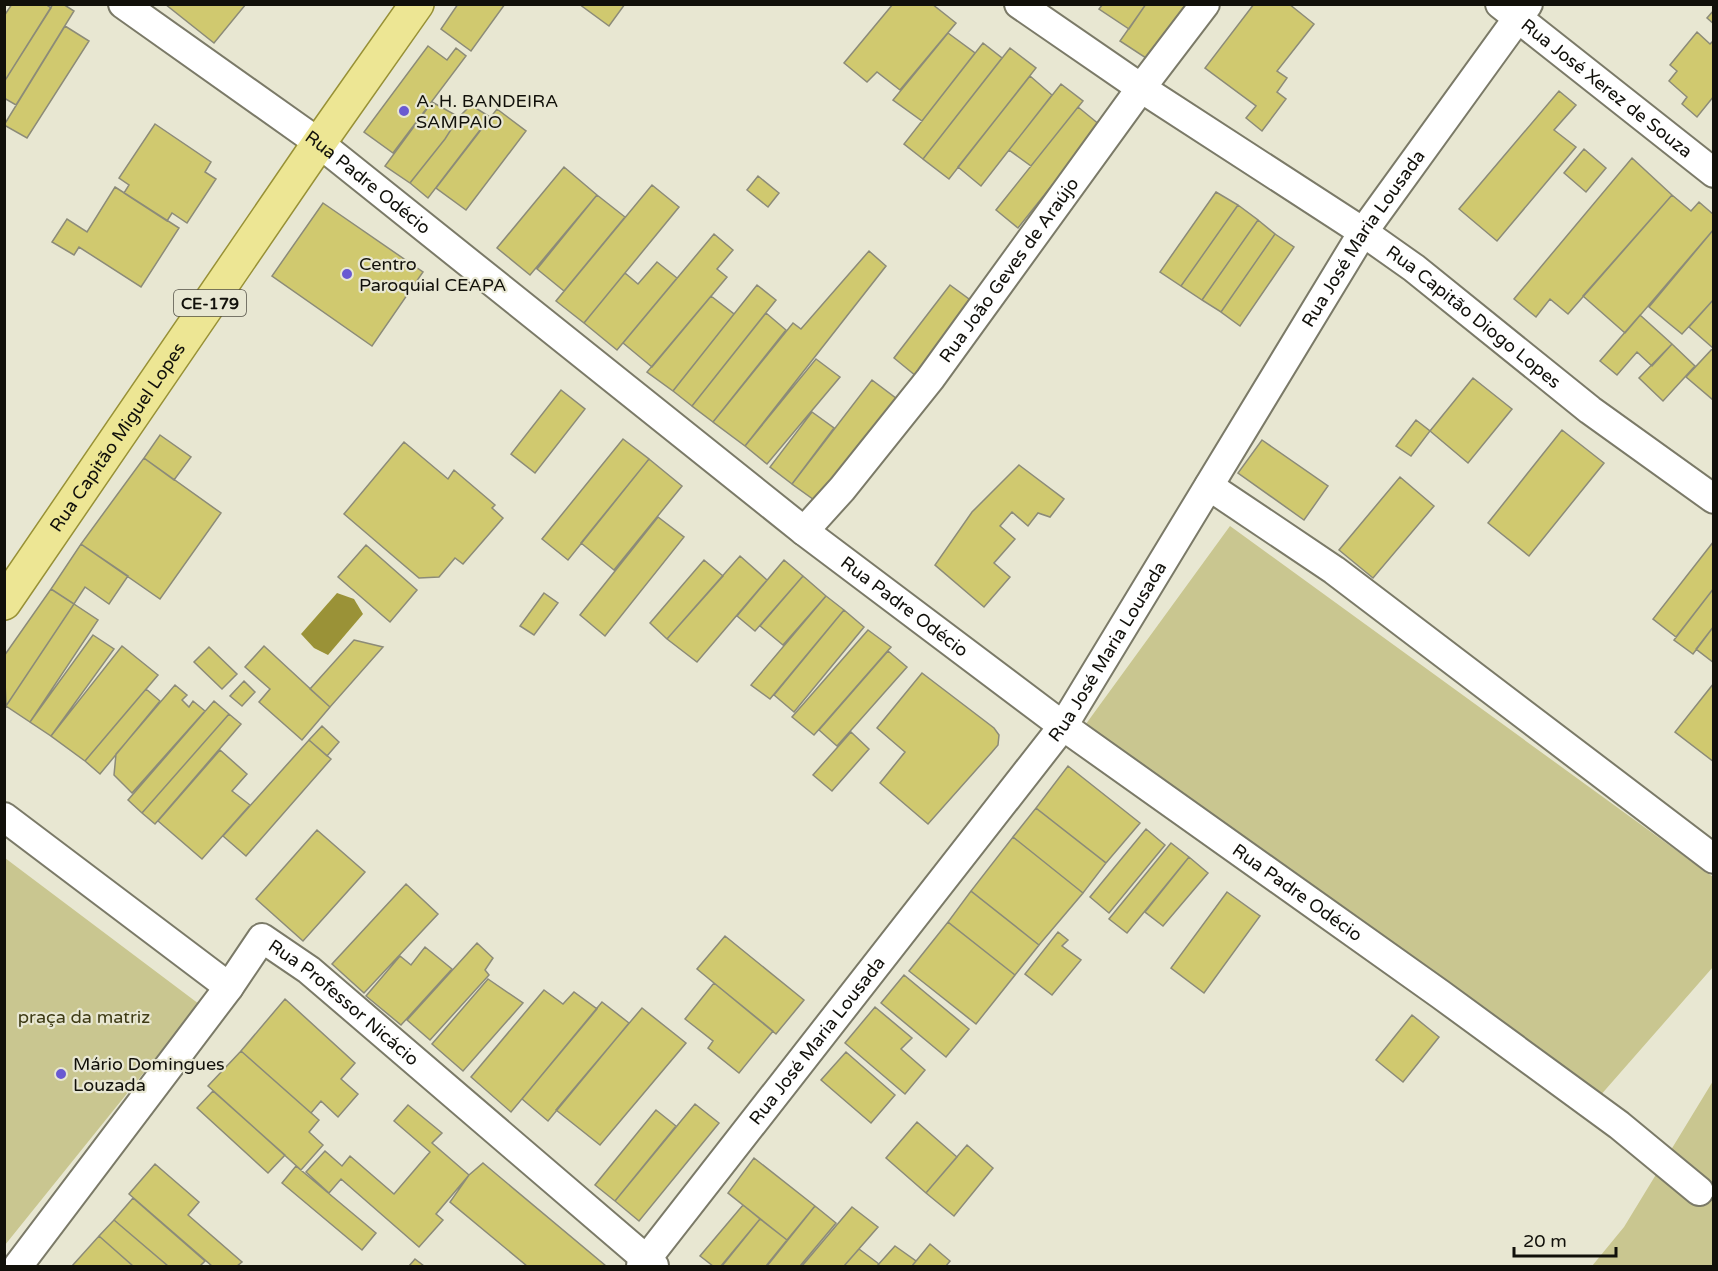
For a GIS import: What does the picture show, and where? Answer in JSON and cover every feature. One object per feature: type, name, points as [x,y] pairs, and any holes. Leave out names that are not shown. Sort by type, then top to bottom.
[{"type":"main road","name":"Rua Capitão Miguel Lopes","points":[[4,603],[417,4]]},
{"type":"street","name":"Rua Padre Odécio","points":[[123,4],[320,143],[804,531],[1063,726],[1487,1028],[1619,1125],[1700,1191]]},
{"type":"street","name":"Rua Capitão Diogo Lopes","points":[[1019,4],[1141,88],[1363,232],[1414,268],[1590,410],[1713,499]]},
{"type":"street","name":"Rua João Geves de Araújo","points":[[804,531],[842,489],[930,380],[1141,88],[1205,4]]},
{"type":"street","name":"Rua José Xerez de Souza","points":[[1515,9],[1713,173]]},
{"type":"street","name":"Rua José Maria Lousada","points":[[647,1264],[1063,726],[1363,232],[1515,9]]},
{"type":"street","points":[[1209,486],[1334,570],[1713,859]]},
{"type":"street","points":[[4,817],[229,987],[18,1266]]},
{"type":"street","name":"Rua Professor Nicácio","points":[[229,987],[262,938],[309,970],[647,1264]]},
{"type":"green space","points":[[1230,526],[1713,877],[1713,967],[1599,1097],[1083,728]]},
{"type":"green space","name":"praça da matriz","points":[[5,858],[199,1004],[4,1245]]},
{"type":"green space","points":[[1713,1081],[1713,1266],[1592,1266],[1624,1227]]},
{"type":"shaded area","points":[[337,593],[354,599],[363,614],[328,655],[314,648],[301,634]]},
{"type":"building","points":[[12,4],[45,4],[51,8],[4,82],[4,16]]},
{"type":"building","points":[[53,4],[63,4],[74,11],[16,105],[4,98],[4,82]]},
{"type":"building","points":[[165,4],[246,4],[214,43]]},
{"type":"building","points":[[458,4],[505,4],[471,51],[441,29]]},
{"type":"building","points":[[579,4],[625,4],[609,26]]},
{"type":"building","points":[[893,4],[932,4],[956,23],[900,90],[877,72],[867,82],[844,63]]},
{"type":"building","points":[[1103,4],[1146,4],[1129,29],[1099,9]]},
{"type":"building","points":[[1146,4],[1189,4],[1149,60],[1120,41]]},
{"type":"building","points":[[1254,4],[1289,4],[1314,24],[1277,71],[1287,78],[1277,92],[1286,99],[1262,131],[1246,118],[1256,106],[1205,68]]},
{"type":"building","points":[[1714,10],[1714,24],[1707,18]]},
{"type":"building","points":[[65,26],[89,41],[27,138],[4,125]]},
{"type":"building","points":[[1697,32],[1710,44],[1714,40],[1714,96],[1697,117],[1682,104],[1687,97],[1669,81],[1677,71],[1670,65]]},
{"type":"building","points":[[948,33],[975,53],[922,121],[893,100]]},
{"type":"building","points":[[983,43],[1002,58],[923,159],[904,144]]},
{"type":"building","points":[[428,46],[447,60],[456,48],[466,56],[393,153],[364,132]]},
{"type":"building","points":[[1010,48],[1036,68],[949,179],[923,159]]},
{"type":"building","points":[[1030,76],[1052,95],[981,186],[958,167]]},
{"type":"building","points":[[1061,84],[1083,101],[1031,166],[1009,150]]},
{"type":"building","points":[[1559,91],[1576,105],[1554,130],[1576,147],[1497,241],[1459,209]]},
{"type":"building","points":[[432,102],[459,117],[445,139],[410,183],[385,166]]},
{"type":"building","points":[[471,105],[490,117],[428,198],[410,183],[445,139],[459,117]]},
{"type":"building","points":[[1078,107],[1100,125],[1018,228],[996,210]]},
{"type":"building","points":[[497,109],[526,131],[466,210],[436,188]]},
{"type":"building","points":[[155,124],[211,162],[205,172],[216,179],[187,223],[172,213],[167,221],[124,193],[129,185],[119,178]]},
{"type":"building","points":[[1584,149],[1606,168],[1586,192],[1564,173]]},
{"type":"building","points":[[1632,158],[1672,195],[1568,314],[1550,299],[1536,317],[1514,299]]},
{"type":"building","points":[[564,167],[597,195],[530,275],[497,248]]},
{"type":"building","points":[[758,176],[779,193],[768,207],[747,190]]},
{"type":"building","points":[[652,185],[679,207],[584,323],[556,301]]},
{"type":"building","points":[[115,187],[179,228],[141,287],[79,247],[74,255],[52,242],[67,219],[87,232]]},
{"type":"building","points":[[1216,192],[1238,205],[1181,286],[1160,272]]},
{"type":"building","points":[[597,195],[625,217],[564,291],[537,269]]},
{"type":"building","points":[[1672,195],[1691,211],[1699,202],[1714,215],[1714,229],[1625,333],[1583,296]]},
{"type":"building","name":"Centro Paroquial CEAPA","points":[[323,203],[423,272],[372,346],[272,276]]},
{"type":"building","points":[[1238,205],[1258,220],[1202,300],[1181,286]]},
{"type":"building","points":[[1258,220],[1275,234],[1221,312],[1202,300]]},
{"type":"building","points":[[1714,229],[1714,299],[1682,334],[1649,307]]},
{"type":"building","points":[[714,234],[733,250],[717,269],[727,277],[652,367],[623,343]]},
{"type":"building","points":[[1275,234],[1294,247],[1240,326],[1221,312]]},
{"type":"building","points":[[869,251],[886,266],[745,446],[713,422],[793,323],[801,329]]},
{"type":"building","points":[[657,262],[677,278],[617,350],[584,323],[625,273],[638,284]]},
{"type":"building","points":[[757,285],[776,300],[692,406],[673,391]]},
{"type":"building","points":[[950,285],[973,302],[916,376],[894,358]]},
{"type":"building","points":[[711,296],[734,314],[673,391],[647,372]]},
{"type":"building","points":[[1714,299],[1714,347],[1713,348],[1689,327]]},
{"type":"building","points":[[766,313],[786,330],[713,422],[692,406]]},
{"type":"building","points":[[1640,315],[1672,344],[1652,366],[1637,352],[1617,375],[1600,361]]},
{"type":"building","points":[[1672,344],[1695,366],[1663,401],[1639,378]]},
{"type":"building","points":[[1714,347],[1714,398],[1712,399],[1686,377]]},
{"type":"building","points":[[816,359],[840,377],[767,464],[745,446]]},
{"type":"building","points":[[1473,378],[1512,409],[1468,463],[1430,431]]},
{"type":"building","points":[[872,380],[897,399],[817,502],[792,484]]},
{"type":"building","points":[[561,390],[585,409],[535,473],[511,454]]},
{"type":"building","points":[[812,412],[834,428],[792,484],[770,467]]},
{"type":"building","points":[[1416,420],[1430,431],[1411,456],[1396,446]]},
{"type":"building","points":[[1562,430],[1604,463],[1529,556],[1488,523]]},
{"type":"building","points":[[160,435],[191,457],[174,480],[144,458]]},
{"type":"building","points":[[623,439],[649,459],[568,560],[542,539]]},
{"type":"building","points":[[1262,440],[1328,486],[1304,520],[1238,473]]},
{"type":"building","points":[[404,442],[448,479],[454,470],[495,505],[492,508],[503,518],[463,564],[455,558],[439,577],[419,578],[344,514]]},
{"type":"building","points":[[144,458],[221,513],[160,599],[81,544]]},
{"type":"building","points":[[649,459],[682,486],[614,570],[581,543]]},
{"type":"building","points":[[1019,465],[1064,499],[1050,517],[1038,513],[1028,526],[1012,512],[1000,526],[1015,539],[994,563],[1010,577],[984,607],[935,565],[972,512]]},
{"type":"building","points":[[1400,477],[1434,506],[1373,578],[1339,550]]},
{"type":"building","points":[[658,517],[684,537],[605,636],[580,615]]},
{"type":"building","points":[[1714,541],[1714,588],[1676,637],[1653,619]]},
{"type":"building","points":[[81,544],[128,576],[109,604],[85,587],[74,604],[51,589]]},
{"type":"building","points":[[366,545],[417,590],[390,622],[338,577]]},
{"type":"building","points":[[740,556],[767,580],[697,662],[667,639]]},
{"type":"building","points":[[704,560],[723,576],[667,639],[650,623]]},
{"type":"building","points":[[784,560],[803,576],[755,631],[737,616]]},
{"type":"building","points":[[803,576],[826,596],[783,645],[760,626]]},
{"type":"building","points":[[1714,588],[1714,626],[1693,654],[1674,640]]},
{"type":"building","points":[[51,589],[74,604],[6,706],[4,656]]},
{"type":"building","points":[[544,593],[558,603],[534,635],[520,626]]},
{"type":"building","points":[[826,596],[844,610],[770,699],[751,685]]},
{"type":"building","points":[[74,604],[98,620],[30,722],[6,706]]},
{"type":"building","points":[[844,610],[864,627],[794,712],[774,695]]},
{"type":"building","points":[[1714,626],[1714,663],[1696,649]]},
{"type":"building","points":[[868,630],[891,647],[814,735],[792,717]]},
{"type":"building","points":[[93,635],[114,649],[51,736],[30,722]]},
{"type":"building","points":[[354,640],[383,647],[330,707],[310,689]]},
{"type":"building","points":[[122,646],[158,675],[85,761],[51,736]]},
{"type":"building","points":[[264,646],[330,707],[302,740],[259,702],[270,689],[245,667]]},
{"type":"building","points":[[209,647],[237,674],[222,689],[194,662]]},
{"type":"building","points":[[888,651],[907,667],[837,746],[819,730]]},
{"type":"building","points":[[922,673],[994,728],[999,735],[998,745],[928,824],[880,783],[905,752],[877,728]]},
{"type":"building","points":[[244,681],[255,692],[242,706],[230,696]]},
{"type":"building","points":[[1714,683],[1714,762],[1675,732]]},
{"type":"building","points":[[175,685],[187,695],[182,700],[189,707],[193,701],[205,711],[132,793],[114,775],[116,754]]},
{"type":"building","points":[[146,689],[160,701],[100,774],[85,761]]},
{"type":"building","points":[[214,701],[229,714],[142,813],[128,800]]},
{"type":"building","points":[[229,714],[241,724],[155,824],[142,813]]},
{"type":"building","points":[[322,726],[339,742],[327,756],[309,740]]},
{"type":"building","points":[[851,732],[869,749],[832,791],[813,775]]},
{"type":"building","points":[[309,740],[331,759],[246,856],[223,836]]},
{"type":"building","points":[[220,750],[247,774],[232,791],[250,805],[202,859],[158,821]]},
{"type":"building","points":[[1068,766],[1140,823],[1106,863],[1036,808]]},
{"type":"building","points":[[1036,808],[1106,863],[1083,893],[1013,837]]},
{"type":"building","points":[[1146,829],[1165,845],[1109,913],[1090,897]]},
{"type":"building","points":[[317,830],[365,872],[303,941],[256,899]]},
{"type":"building","points":[[1013,837],[1083,893],[1039,945],[971,891]]},
{"type":"building","points":[[1171,843],[1189,857],[1127,933],[1109,919]]},
{"type":"building","points":[[1189,857],[1208,873],[1163,926],[1145,912]]},
{"type":"building","points":[[406,884],[438,914],[364,993],[332,964]]},
{"type":"building","points":[[971,891],[1039,945],[1015,975],[948,922]]},
{"type":"building","points":[[1227,892],[1260,916],[1204,993],[1171,968]]},
{"type":"building","points":[[948,922],[1015,975],[976,1024],[909,971]]},
{"type":"building","points":[[1058,932],[1068,940],[1062,946],[1081,960],[1052,995],[1025,974]]},
{"type":"building","points":[[725,936],[804,1000],[776,1034],[697,969]]},
{"type":"building","points":[[477,943],[493,958],[485,970],[489,975],[430,1040],[407,1020]]},
{"type":"building","points":[[425,947],[452,969],[401,1025],[366,996],[400,956],[411,965]]},
{"type":"building","points":[[904,975],[969,1029],[946,1057],[881,1003]]},
{"type":"building","points":[[488,979],[523,1003],[463,1071],[432,1044]]},
{"type":"building","points":[[714,983],[773,1031],[739,1073],[708,1048],[713,1041],[685,1019]]},
{"type":"building","points":[[544,990],[563,1004],[574,992],[597,1009],[511,1112],[471,1077]]},
{"type":"building","points":[[285,999],[355,1063],[341,1079],[358,1094],[338,1117],[321,1101],[311,1113],[241,1051]]},
{"type":"building","points":[[602,1002],[629,1023],[548,1121],[522,1099]]},
{"type":"building","points":[[875,1007],[912,1038],[901,1049],[925,1070],[905,1094],[845,1043]]},
{"type":"building","points":[[642,1008],[686,1043],[600,1145],[556,1110]]},
{"type":"building","points":[[1412,1015],[1439,1037],[1403,1082],[1376,1060]]},
{"type":"building","points":[[241,1051],[319,1120],[309,1132],[323,1145],[301,1170],[208,1086]]},
{"type":"building","points":[[846,1052],[895,1095],[871,1123],[821,1080]]},
{"type":"building","points":[[213,1091],[285,1155],[268,1173],[197,1108]]},
{"type":"building","points":[[695,1104],[719,1123],[639,1221],[615,1201]]},
{"type":"building","points":[[408,1105],[442,1133],[432,1143],[469,1175],[436,1214],[443,1220],[419,1247],[341,1179],[329,1193],[306,1172],[325,1151],[342,1166],[350,1156],[394,1194],[430,1152],[394,1121]]},
{"type":"building","points":[[656,1110],[676,1126],[615,1201],[595,1185]]},
{"type":"building","points":[[917,1122],[957,1157],[926,1193],[886,1158]]},
{"type":"building","points":[[967,1145],[993,1168],[954,1216],[926,1193]]},
{"type":"building","points":[[754,1158],[815,1206],[787,1240],[728,1193]]},
{"type":"building","points":[[483,1163],[606,1266],[527,1266],[450,1202],[469,1175]]},
{"type":"building","points":[[155,1164],[199,1202],[188,1215],[242,1262],[237,1266],[212,1266],[129,1194]]},
{"type":"building","points":[[296,1166],[376,1233],[362,1250],[282,1183]]},
{"type":"building","points":[[133,1198],[205,1261],[200,1266],[168,1266],[114,1220]]},
{"type":"building","points":[[743,1205],[760,1219],[721,1266],[713,1266],[700,1256]]},
{"type":"building","points":[[815,1206],[836,1223],[800,1266],[767,1266]]},
{"type":"building","points":[[852,1207],[878,1227],[844,1266],[802,1266]]},
{"type":"building","points":[[760,1219],[787,1240],[766,1266],[722,1266]]},
{"type":"building","points":[[114,1220],[168,1266],[133,1266],[99,1236]]},
{"type":"building","points":[[99,1236],[133,1266],[72,1266]]},
{"type":"building","points":[[930,1244],[950,1261],[946,1266],[912,1266]]},
{"type":"building","points":[[895,1246],[916,1261],[912,1266],[877,1266]]},
{"type":"building","points":[[859,1249],[879,1264],[877,1266],[844,1266]]},
{"type":"building","points":[[415,1259],[424,1266],[409,1266]]},
{"type":"place","name":"A. H. BANDEIRA SAMPAIO","points":[[404,111]]},
{"type":"place","name":"Centro Paroquial CEAPA","points":[[347,274]]},
{"type":"place","name":"Mário Domingues Louzada","points":[[61,1074]]}]
